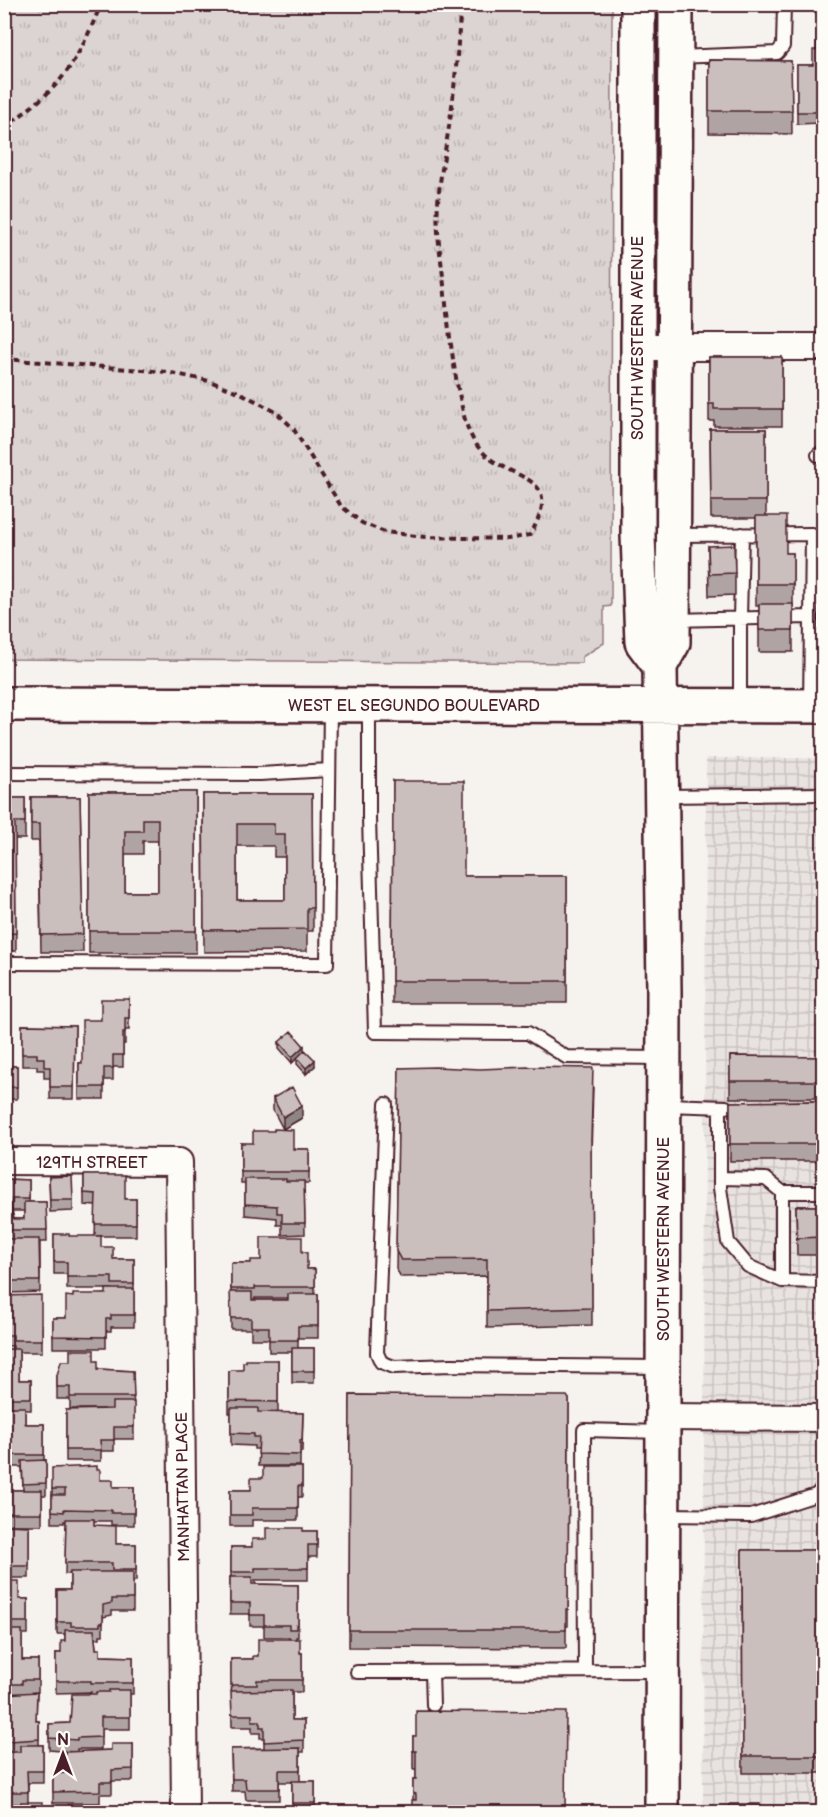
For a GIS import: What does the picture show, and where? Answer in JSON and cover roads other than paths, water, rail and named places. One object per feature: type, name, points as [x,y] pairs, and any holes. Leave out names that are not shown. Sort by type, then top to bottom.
[{"type":"main road","name":"SOUTH WESTERN AVENUE","points":[[638,4],[636,347],[638,535],[642,642],[660,666]]},
{"type":"main road","name":"SOUTH WESTERN AVENUE","points":[[662,1812],[664,1058],[660,666],[673,643],[676,4]]},
{"type":"main road","name":"WEST EL SEGUNDO BOULEVARD","points":[[4,704],[817,706]]},
{"type":"street","points":[[636,347],[824,347]]},
{"type":"street","name":"129TH STREET","points":[[4,1161],[179,1162]]},
{"type":"street","name":"MANHATTAN PLACE","points":[[179,1162],[185,1812]]},
{"type":"street","points":[[663,1424],[824,1418]]},
{"type":"lane","points":[[676,57],[777,53],[783,46],[784,4]]},
{"type":"lane","points":[[740,706],[742,534]]},
{"type":"lane","points":[[673,535],[812,534],[810,617],[817,706]]},
{"type":"lane","points":[[673,620],[810,617]]},
{"type":"lane","points":[[4,963],[327,964],[330,704]]},
{"type":"lane","points":[[369,705],[369,818],[375,1032],[528,1033],[566,1057],[664,1058]]},
{"type":"lane","points":[[4,773],[260,774],[329,770]]},
{"type":"lane","points":[[660,796],[824,794]]},
{"type":"lane","points":[[386,1104],[377,1353],[381,1362],[394,1367],[463,1365],[663,1367]]},
{"type":"lane","points":[[664,1105],[743,1107]]},
{"type":"lane","points":[[720,1107],[720,1178],[728,1242],[748,1266],[782,1281],[824,1282]]},
{"type":"lane","points":[[720,1178],[766,1179],[782,1192],[824,1192]]},
{"type":"lane","points":[[782,1192],[782,1281]]},
{"type":"lane","points":[[585,1671],[584,1430],[663,1424]]},
{"type":"lane","points":[[662,1515],[751,1516],[816,1495],[824,1487]]},
{"type":"lane","points":[[357,1672],[662,1671]]},
{"type":"lane","points":[[432,1672],[433,1705]]}]
